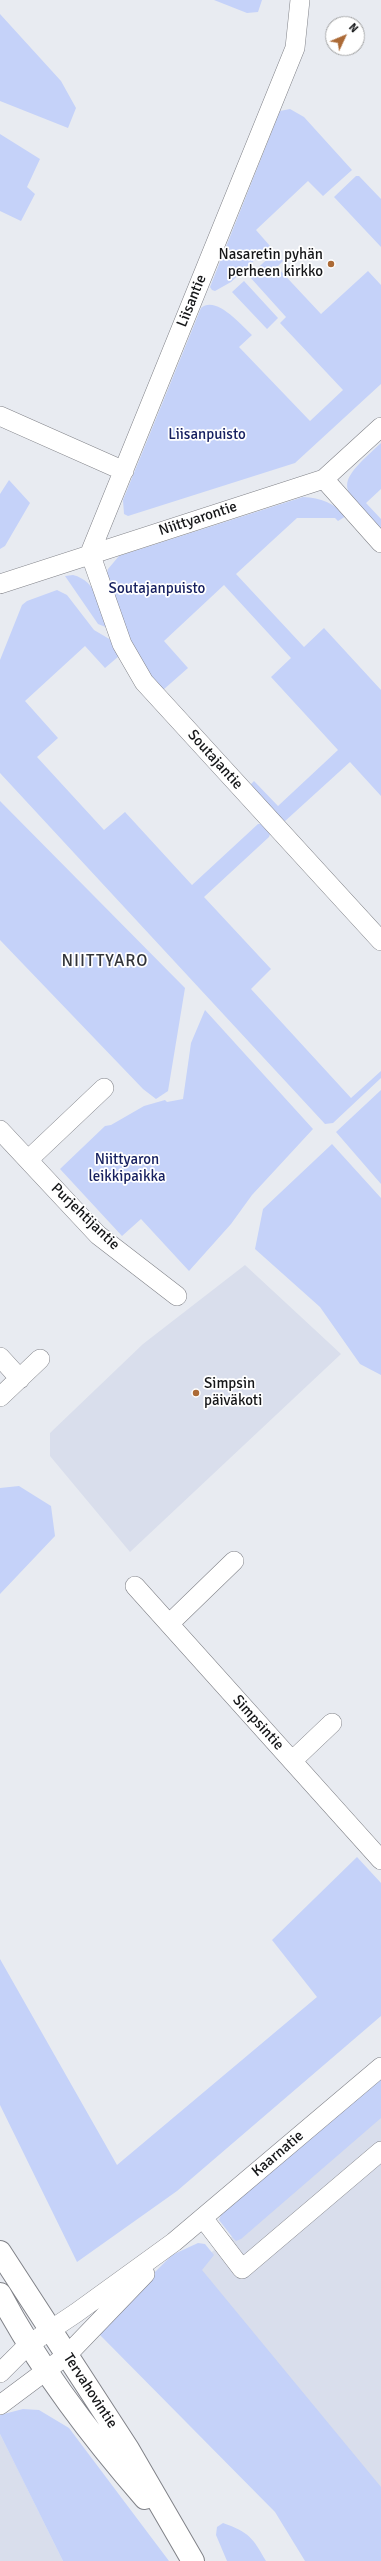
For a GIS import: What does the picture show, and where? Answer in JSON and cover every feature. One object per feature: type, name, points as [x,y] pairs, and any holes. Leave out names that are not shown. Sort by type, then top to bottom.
[{"type":"main road","name":"Tervahovintie","points":[[0,2252],[128,2449],[175,2534],[193,2561]]},
{"type":"main road","name":"Tervahovintie","points":[[0,2294],[28,2345],[107,2455],[175,2534]]},
{"type":"street","name":"Liisantie","points":[[90,553],[295,48],[300,1]]},
{"type":"street","points":[[0,416],[124,472]]},
{"type":"street","name":"Niittyarontie","points":[[0,584],[90,553],[324,479],[381,427]]},
{"type":"street","points":[[324,479],[381,542]]},
{"type":"street","name":"Soutajantie","points":[[90,553],[122,644],[144,682],[381,941]]},
{"type":"street","points":[[28,1160],[104,1088]]},
{"type":"street","name":"Purjehtijantie","points":[[0,1130],[98,1235],[177,1296]]},
{"type":"street","points":[[0,1357],[20,1379]]},
{"type":"street","points":[[0,1397],[40,1359]]},
{"type":"street","points":[[169,1624],[234,1561]]},
{"type":"street","name":"Simpsintie","points":[[134,1586],[381,1860]]},
{"type":"street","points":[[292,1761],[332,1723]]},
{"type":"street","name":"Kaarnatie","points":[[0,2373],[28,2345],[76,2313],[174,2242],[381,2067]]},
{"type":"street","points":[[203,2218],[242,2269],[381,2151]]},
{"type":"street","name":"Kaarnatie","points":[[0,2405],[67,2354],[174,2242]]},
{"type":"shaded area","name":"Simpsin päiväkoti","points":[[245,1265],[341,1354],[130,1552],[50,1456],[50,1433],[143,1344]]},
{"type":"shaded area","points":[[381,2112],[381,2508],[183,2274],[264,2212]]},
{"type":"shaded area","points":[[0,2434],[20,2474],[63,2561],[0,2561]]},
{"type":"green space","points":[[214,0],[262,0],[258,12],[247,13]]},
{"type":"green space","points":[[0,14],[61,81],[76,108],[68,128],[0,101]]},
{"type":"green space","points":[[290,109],[304,117],[352,170],[323,196],[308,181],[256,230],[270,246],[231,282],[215,291],[212,290],[210,287],[280,111]]},
{"type":"green space","points":[[0,134],[40,159],[27,187],[35,194],[21,221],[0,211]]},
{"type":"green space","points":[[356,176],[359,176],[381,199],[381,247],[334,197]]},
{"type":"green space","name":"Liisanpuisto","points":[[275,252],[283,261],[277,267],[321,314],[368,271],[381,285],[381,384],[295,463],[128,516],[124,514],[123,500],[201,308],[207,305],[214,305],[221,308],[252,335],[239,347],[310,421],[343,390],[280,323],[286,317],[249,276]]},
{"type":"green space","points":[[244,281],[278,318],[267,329],[232,292]]},
{"type":"green space","points":[[381,443],[381,489],[366,503],[381,519],[381,531],[350,495],[347,486],[349,478],[355,469]]},
{"type":"green space","points":[[9,480],[30,503],[5,546],[0,549],[0,494]]},
{"type":"green space","name":"Soutajanpuisto","points":[[303,497],[327,502],[346,516],[338,521],[335,518],[297,518],[236,574],[304,647],[324,628],[381,690],[381,796],[350,762],[284,822],[248,787],[254,781],[278,806],[338,750],[271,677],[291,658],[224,585],[164,641],[188,668],[163,690],[159,690],[135,654],[106,577],[108,569],[119,556]]},
{"type":"green space","points":[[73,575],[81,578],[93,589],[97,596],[108,628],[98,624],[65,576]]},
{"type":"green space","points":[[57,590],[67,595],[94,630],[111,640],[119,656],[105,668],[85,646],[25,701],[58,738],[37,757],[104,830],[125,812],[192,885],[258,824],[261,824],[270,834],[269,837],[204,897],[271,969],[251,989],[351,1098],[381,1071],[381,1078],[333,1123],[325,1124],[0,773],[0,660],[22,605],[27,601]]},
{"type":"green space","points":[[0,801],[185,988],[168,1091],[156,1099],[143,1089],[0,940]]},
{"type":"green space","name":"Niittyaron leikkipaikka","points":[[205,1010],[313,1129],[252,1195],[231,1224],[189,1271],[141,1219],[122,1236],[60,1169],[105,1126],[111,1125],[144,1106],[165,1100],[167,1102],[183,1099],[191,1043]]},
{"type":"green space","points":[[381,1090],[381,1184],[336,1132]]},
{"type":"green space","points":[[332,1144],[381,1198],[381,1375],[360,1364],[320,1307],[255,1249],[263,1209]]},
{"type":"green space","points":[[19,1486],[51,1506],[55,1536],[0,1594],[0,1488]]},
{"type":"green space","points":[[357,1857],[381,1883],[381,2016],[177,2191],[77,2262],[0,2105],[0,1959],[117,2165],[317,1997],[272,1940]]},
{"type":"green space","points":[[381,2078],[381,2118],[241,2239],[236,2241],[219,2220],[222,2212]]},
{"type":"green space","points":[[198,2243],[205,2244],[214,2255],[202,2270],[381,2487],[381,2561],[305,2561],[275,2512],[99,2334],[107,2320],[172,2255]]},
{"type":"green space","points":[[23,2409],[39,2410],[69,2428],[169,2561],[63,2561],[0,2434],[0,2415]]},
{"type":"green space","points":[[223,2523],[245,2533],[254,2541],[266,2561],[227,2561],[216,2535],[217,2527]]},
{"type":"place","name":"Nasaretin pyhän perheen kirkko","points":[[331,264]]},
{"type":"place","name":"Simpsin päiväkoti","points":[[196,1393]]},
{"type":"district","name":"NIITTYARO","points":[[105,962]]}]
